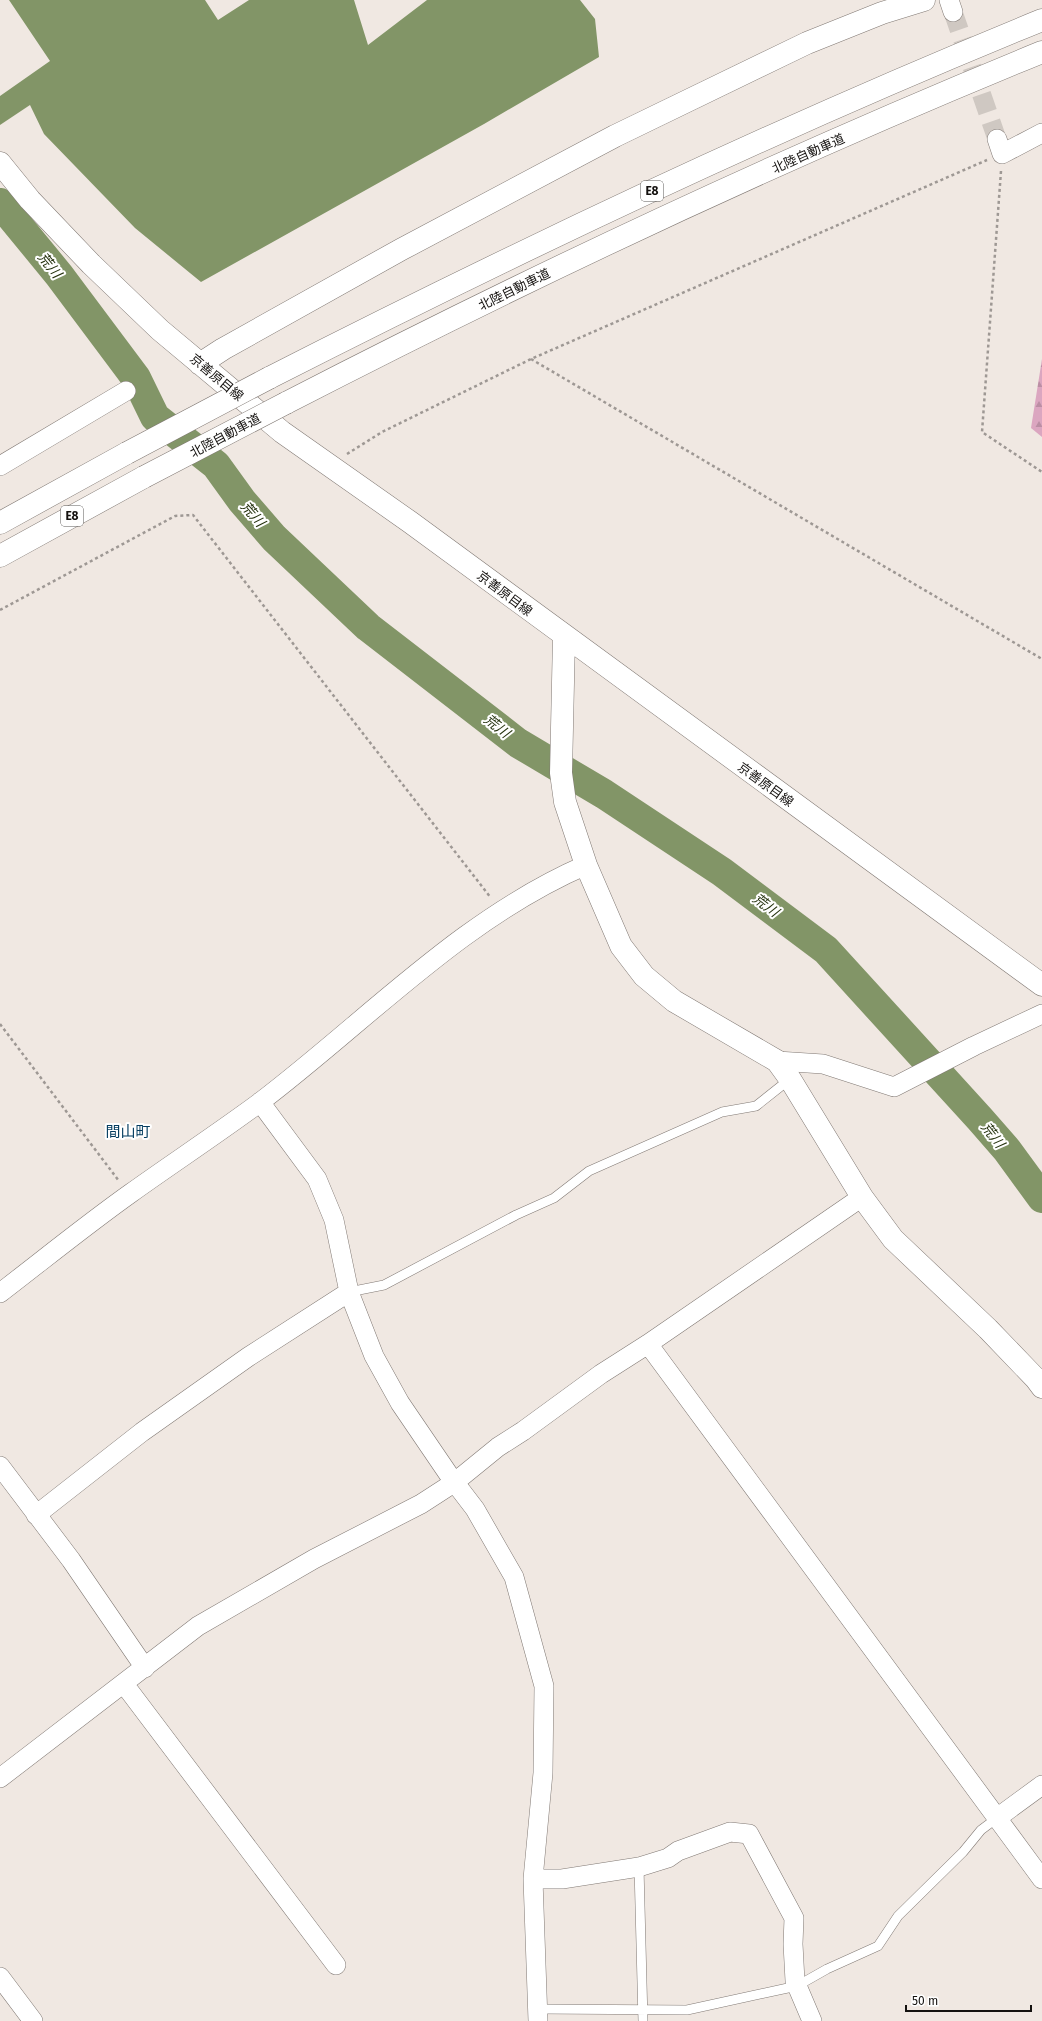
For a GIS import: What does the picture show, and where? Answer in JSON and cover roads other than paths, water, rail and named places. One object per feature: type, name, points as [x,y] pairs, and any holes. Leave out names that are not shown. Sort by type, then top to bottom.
[{"type":"main road","points":[[200,364],[230,345],[402,249],[615,136],[806,43],[882,14],[924,0]]},
{"type":"main road","name":"E8","points":[[0,523],[127,453],[269,378],[402,310],[563,232],[842,105],[1042,20]]},
{"type":"main road","name":"北陸自動車道","points":[[0,556],[144,477],[412,338],[714,194],[868,126],[1042,52]]},
{"type":"main road","name":"京善原目線","points":[[0,163],[30,200],[91,264],[160,330],[282,432],[329,464],[1042,985]]},
{"type":"main road","points":[[564,637],[561,772],[565,802],[573,830],[586,865],[621,946],[644,976],[674,1001],[777,1061],[790,1079],[862,1197],[893,1239],[988,1329],[1042,1387]]},
{"type":"street","points":[[999,147],[1042,133]]},
{"type":"street","points":[[0,466],[126,391]]},
{"type":"street","points":[[0,1293],[129,1194],[260,1102],[408,980],[500,911],[556,878],[586,865]]},
{"type":"street","points":[[777,1061],[823,1064],[894,1087],[974,1046],[1042,1014]]},
{"type":"street","points":[[260,1102],[317,1179],[334,1220],[348,1292],[374,1356],[400,1403],[475,1509],[514,1577],[544,1686],[543,1773],[533,1879],[538,2015]]},
{"type":"street","points":[[0,1778],[198,1626],[314,1559],[421,1504],[455,1482],[498,1447],[523,1431],[601,1374],[648,1344],[862,1197]]},
{"type":"street","points":[[36,1515],[149,1428],[248,1357],[348,1292]]},
{"type":"street","points":[[648,1344],[1042,1878]]},
{"type":"street","points":[[0,1466],[75,1566],[145,1668]]},
{"type":"street","points":[[124,1684],[336,1965]]},
{"type":"street","points":[[997,1818],[1042,1785]]},
{"type":"street","points":[[533,1879],[562,1879],[639,1867],[668,1858],[678,1851],[730,1832],[749,1834],[794,1918],[793,1944],[795,1981],[812,2021]]},
{"type":"street","points":[[0,1977],[33,2021]]},
{"type":"lane","points":[[348,1292],[384,1285],[516,1215],[554,1198],[589,1171],[722,1112],[756,1106],[790,1079]]},
{"type":"lane","points":[[538,2015],[643,2010],[687,2010],[797,1986],[826,1969],[878,1946],[898,1916],[963,1852],[981,1830],[997,1818]]},
{"type":"lane","points":[[639,1867],[643,2021]]},
{"type":"waterway","name":"荒川","points":[[0,203],[59,275],[136,378],[155,417],[216,465],[242,501],[274,538],[368,627],[518,743],[604,794],[722,872],[826,950],[980,1119],[1007,1150],[1042,1198]]},
{"type":"tunnel","points":[[953,12],[997,139]]},
{"type":"district","name":"間山町","points":[[128,1132]]}]
